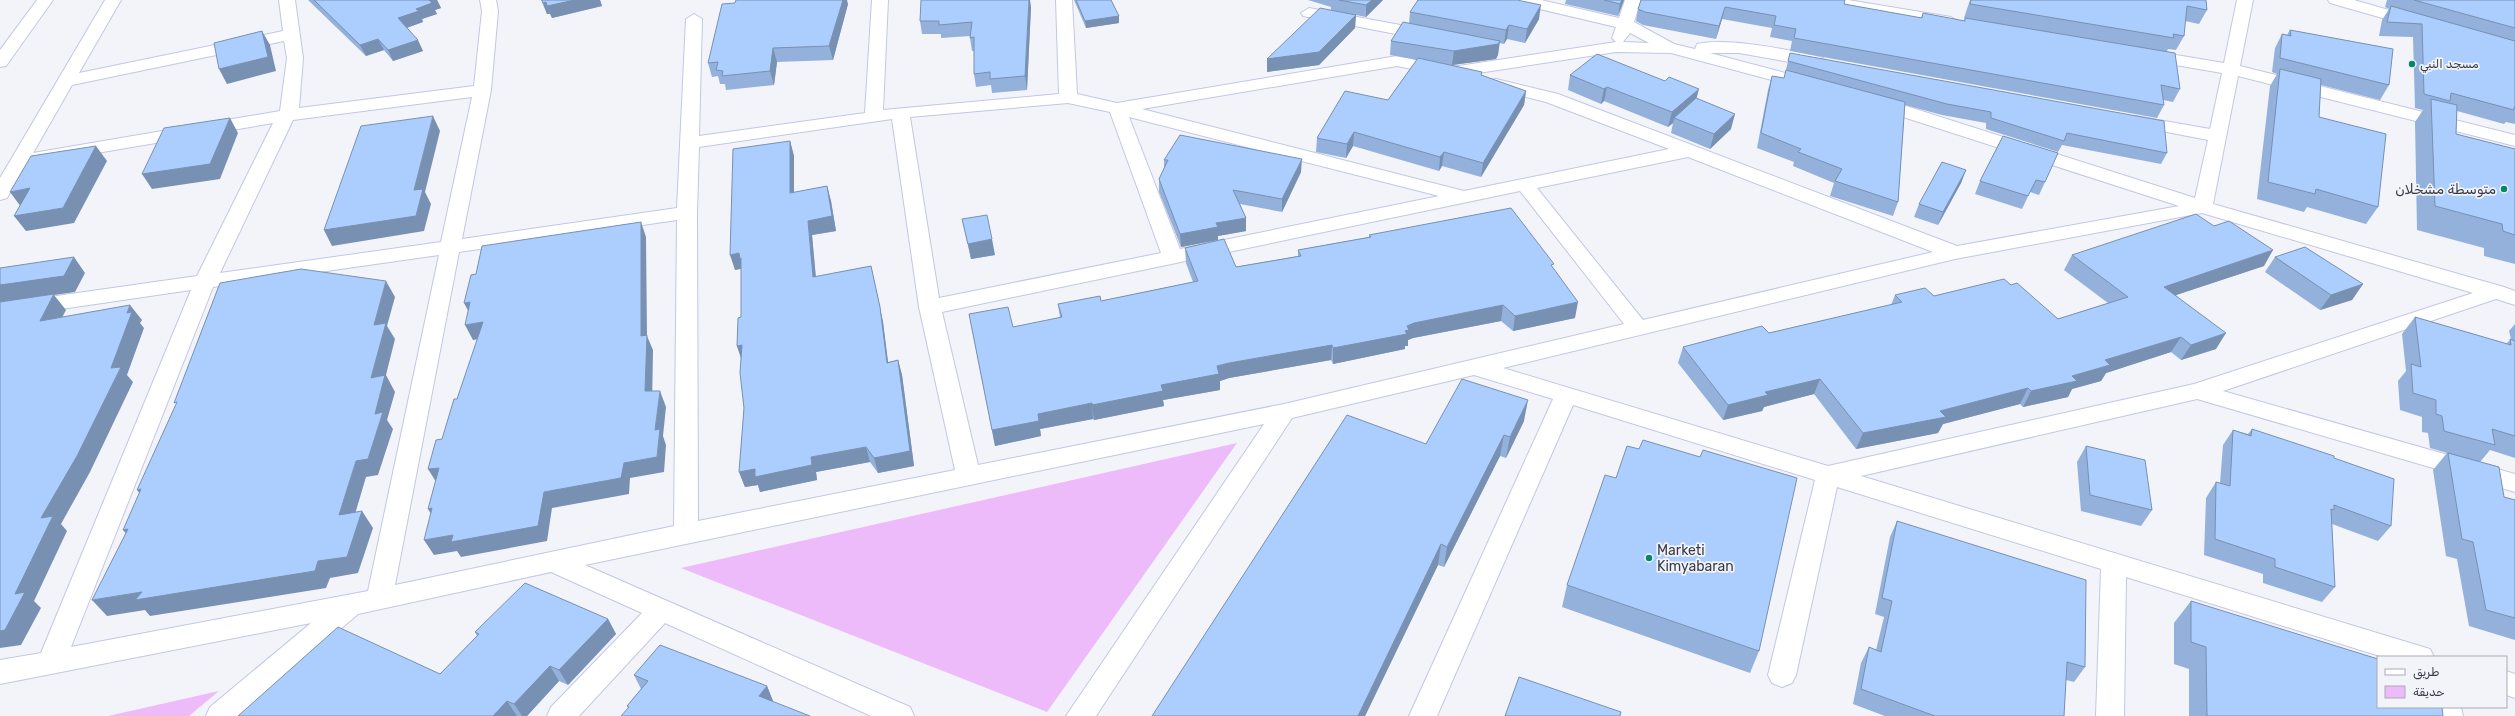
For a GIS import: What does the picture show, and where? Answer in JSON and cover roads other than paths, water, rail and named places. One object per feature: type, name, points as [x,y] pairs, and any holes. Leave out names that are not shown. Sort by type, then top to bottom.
[{"type":"street","points":[[0,62],[45,0]]},
{"type":"street","points":[[0,194],[112,0]]},
{"type":"street","points":[[51,662],[204,282],[290,108],[296,58],[287,0]]},
{"type":"street","points":[[379,599],[482,90],[490,11],[488,0]]},
{"type":"street","points":[[874,117],[880,0]]},
{"type":"street","points":[[1064,0],[1068,98]]},
{"type":"street","points":[[1520,0],[1625,24],[1672,48],[1831,91]]},
{"type":"street","points":[[1616,47],[1633,0]]},
{"type":"street","points":[[1819,0],[1964,24]]},
{"type":"street","points":[[1915,0],[1917,16]]},
{"type":"street","points":[[2203,207],[2245,0]]},
{"type":"street","points":[[2336,0],[2426,26]]},
{"type":"street","points":[[1309,13],[1439,38]]},
{"type":"street","points":[[686,533],[687,213],[694,19]]},
{"type":"street","points":[[66,81],[292,34]]},
{"type":"street","points":[[1452,72],[1616,47],[1740,48],[1834,65]]},
{"type":"street","points":[[1500,49],[1546,58]]},
{"type":"street","points":[[2128,52],[2230,69],[2515,141]]},
{"type":"street","points":[[1117,108],[1397,61],[1452,72],[1552,98],[1955,253]]},
{"type":"street","points":[[19,161],[286,115],[482,90]]},
{"type":"street","points":[[1854,97],[1900,109],[2203,207],[2506,295]]},
{"type":"street","points":[[690,143],[900,113],[1068,98],[1117,108],[1464,197]]},
{"type":"street","points":[[1117,108],[1173,257]]},
{"type":"street","points":[[900,113],[930,307],[968,475]]},
{"type":"street","points":[[2116,117],[2218,136]]},
{"type":"street","points":[[930,307],[1688,151]]},
{"type":"street","points":[[1524,184],[1638,328]]},
{"type":"street","points":[[0,672],[350,605],[686,533],[1284,412],[1955,253],[2203,207]]},
{"type":"street","points":[[0,311],[687,213]]},
{"type":"street","points":[[1828,475],[2197,392],[2506,295]]},
{"type":"street","points":[[1475,367],[2417,656]]},
{"type":"street","points":[[2197,392],[2515,483]]},
{"type":"street","points":[[1423,716],[1566,395]]},
{"type":"street","points":[[1080,716],[1284,412]]},
{"type":"street","points":[[1782,675],[1828,475]]},
{"type":"street","points":[[553,562],[900,716]]},
{"type":"street","points":[[2110,716],[2114,563]]},
{"type":"street","points":[[220,716],[350,605]]},
{"type":"street","points":[[561,716],[661,610]]},
{"type":"street","points":[[0,678],[51,662]]},
{"type":"place","name":"مسجد النبي","points":[[2412,64]]},
{"type":"place","name":"متوسطة مشخلان","points":[[2504,189]]},
{"type":"place","name":"Marketi Kimyabaran","points":[[1649,558]]}]
